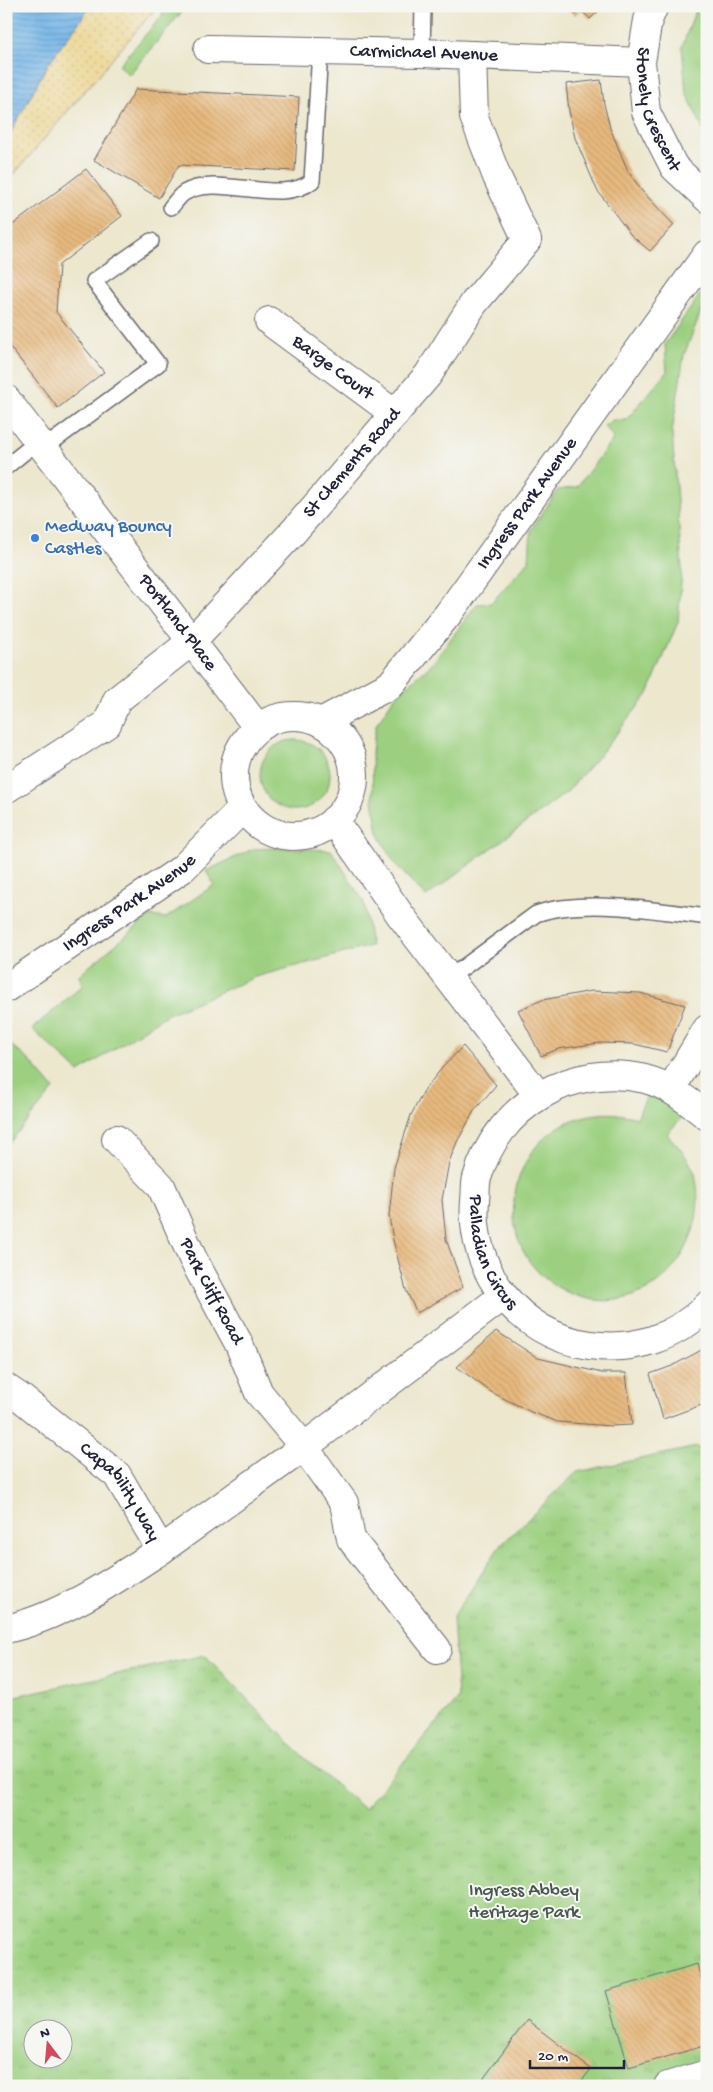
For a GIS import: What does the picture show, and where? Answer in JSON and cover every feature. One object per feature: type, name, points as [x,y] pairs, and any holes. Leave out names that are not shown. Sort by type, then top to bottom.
[{"type":"street","name":"Stonely Crescent","points":[[654,6],[648,20],[641,62],[646,112],[674,167],[707,198]]},
{"type":"street","name":"Carmichael Avenue","points":[[208,49],[422,53],[641,62]]},
{"type":"street","name":"St Clements Road","points":[[6,789],[107,724],[117,700],[192,641],[294,530],[428,375],[474,304],[527,240],[497,178],[474,117],[472,55]]},
{"type":"street","name":"Ingress Park Avenue","points":[[321,722],[390,685],[449,613],[707,254]]},
{"type":"street","name":"Barge Court","points":[[269,322],[395,414]]},
{"type":"street","name":"Portland Place","points":[[6,399],[258,728]]},
{"type":"street","points":[[289,716],[305,717],[321,722],[336,733],[348,749],[353,767],[353,786],[346,805],[334,820],[320,830],[303,835],[286,835],[269,831],[255,821],[243,808],[236,792],[234,774],[237,756],[245,740],[258,728],[273,720],[289,716]]},
{"type":"street","name":"Ingress Park Avenue","points":[[6,988],[182,869],[243,808]]},
{"type":"street","points":[[334,820],[401,916],[538,1095]]},
{"type":"street","points":[[672,1089],[707,1029]]},
{"type":"street","name":"Palladian Circus","points":[[707,1116],[672,1089],[646,1080],[615,1075],[584,1077],[554,1087],[538,1095],[519,1109],[493,1141],[477,1179],[473,1220],[482,1260],[502,1296],[534,1325],[572,1343],[614,1348],[656,1340],[693,1320],[707,1306]]},
{"type":"street","name":"Park Cliff Road","points":[[116,1139],[161,1186],[193,1259],[239,1344],[259,1393],[304,1448],[344,1504],[351,1539],[437,1649]]},
{"type":"street","points":[[161,1550],[304,1448],[502,1296]]},
{"type":"street","name":"Capability Way","points":[[6,1388],[21,1398],[116,1476],[161,1550],[97,1592],[55,1611],[6,1629]]},
{"type":"street","points":[[668,2086],[707,2074]]},
{"type":"lane","points":[[422,53],[423,6]]},
{"type":"lane","points":[[171,207],[184,193],[204,187],[276,190],[305,187],[312,181],[320,52]]},
{"type":"lane","points":[[6,467],[158,364],[94,282],[151,241]]},
{"type":"lane","points":[[449,978],[536,914],[552,908],[595,906],[707,917]]},
{"type":"green space","points":[[160,6],[186,7],[129,75],[119,65],[163,15]]},
{"type":"green space","points":[[697,6],[707,6],[707,138],[686,92],[682,47]]},
{"type":"green space","points":[[707,285],[707,296],[684,355],[672,432],[682,570],[678,622],[648,694],[567,792],[426,897],[395,864],[378,833],[373,799],[372,751],[376,725],[394,698],[431,665],[477,604],[491,603],[529,561],[531,530],[558,490],[577,487],[614,438],[604,426],[613,420],[626,420],[667,372],[665,344]]},
{"type":"green space","points":[[302,740],[315,746],[324,755],[328,761],[330,775],[328,789],[320,800],[309,808],[288,810],[281,808],[270,800],[262,789],[260,768],[262,761],[270,750],[281,742]]},
{"type":"green space","points":[[253,849],[331,850],[364,902],[371,946],[255,977],[166,1015],[79,1072],[32,1029],[82,986],[79,975],[150,916],[166,918],[214,885],[206,871]]},
{"type":"green space","points":[[6,1041],[30,1061],[54,1089],[6,1147]]},
{"type":"green space","points":[[647,1095],[664,1102],[684,1115],[667,1134],[686,1157],[695,1174],[698,1204],[693,1232],[681,1257],[664,1277],[643,1292],[618,1300],[591,1300],[563,1290],[537,1271],[521,1246],[514,1218],[516,1189],[526,1162],[543,1139],[568,1122],[599,1114],[618,1114],[637,1118]]},
{"type":"green space","name":"Ingress Abbey Heritage Park","points":[[697,1447],[707,1453],[707,2086],[6,2086],[6,1698],[205,1655],[299,1753],[364,1809],[458,1698],[453,1617],[499,1547],[577,1472]]},
{"type":"sand","points":[[91,6],[154,6],[155,9],[15,173],[6,179],[6,141],[48,64]]},
{"type":"water","points":[[6,6],[91,6],[48,64],[6,141]]},
{"type":"building","points":[[567,6],[604,6],[590,19],[581,10],[575,15]]},
{"type":"building","points":[[601,80],[610,128],[628,171],[642,191],[674,225],[650,251],[631,235],[597,190],[575,138],[566,84]]},
{"type":"building","points":[[136,89],[299,97],[295,171],[179,165],[159,198],[94,160]]},
{"type":"building","points":[[86,169],[122,216],[59,265],[56,312],[104,372],[58,408],[6,342],[6,230]]},
{"type":"building","points":[[592,991],[640,993],[685,1005],[667,1052],[634,1044],[600,1043],[558,1049],[541,1056],[518,1010],[542,1000]]},
{"type":"building","points":[[463,1046],[496,1085],[474,1111],[457,1142],[449,1162],[442,1200],[446,1239],[463,1287],[417,1313],[406,1290],[389,1216],[394,1168],[411,1115],[425,1089]]},
{"type":"building","points":[[496,1331],[538,1358],[602,1373],[626,1373],[632,1425],[611,1426],[558,1422],[531,1412],[491,1392],[457,1367]]},
{"type":"building","points":[[707,1347],[707,1403],[663,1419],[650,1374],[672,1366]]},
{"type":"building","points":[[697,1964],[702,1982],[707,1980],[707,2045],[629,2068],[606,1991]]},
{"type":"building","points":[[527,2020],[591,2069],[578,2086],[478,2086]]},
{"type":"place","name":"Medway Bouncy Castles","points":[[35,538]]}]
